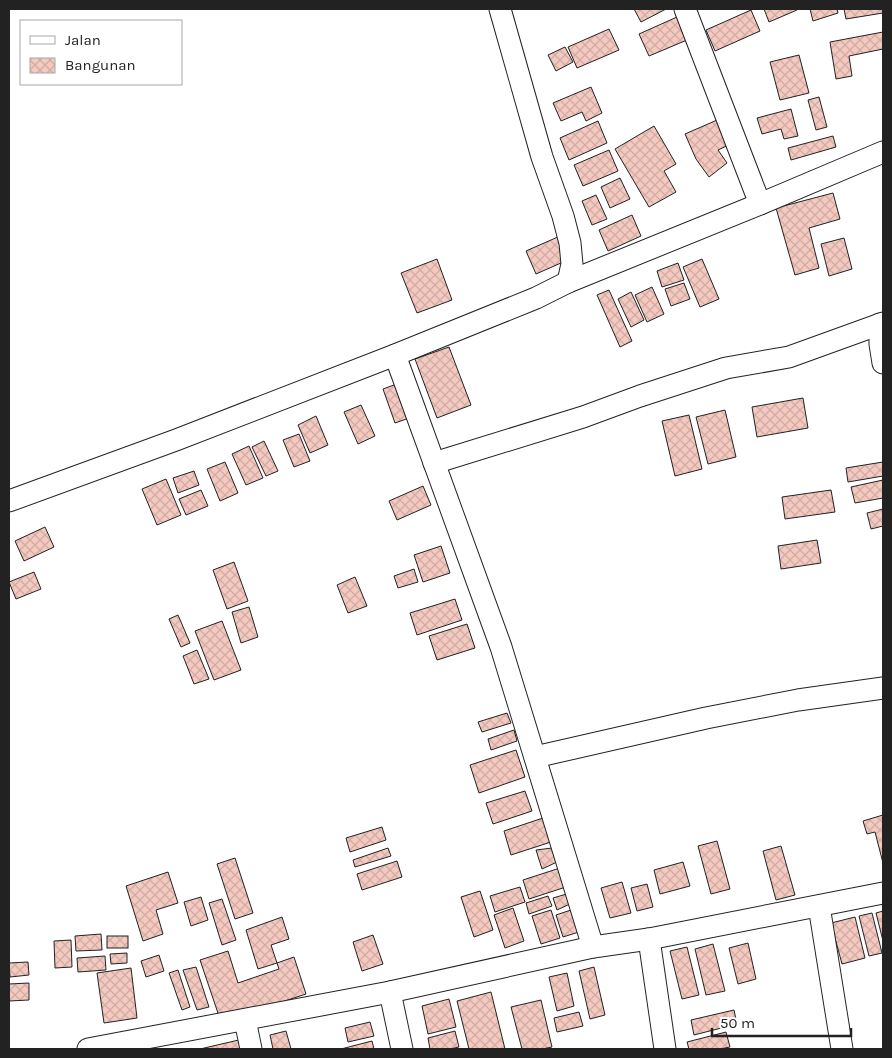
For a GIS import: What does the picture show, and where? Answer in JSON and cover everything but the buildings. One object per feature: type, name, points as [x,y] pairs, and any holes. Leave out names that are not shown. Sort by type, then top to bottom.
[{"type":"street","points":[[500,9],[542,157],[563,216],[570,243],[572,264],[568,282]]},
{"type":"street","points":[[685,9],[760,204]]},
{"type":"street","points":[[9,501],[176,440],[395,355],[536,298],[568,282],[883,152]]},
{"type":"street","points":[[434,463],[583,417],[726,368],[789,357],[882,324],[880,344],[883,363]]},
{"type":"street","points":[[395,355],[501,647],[593,947]]},
{"type":"street","points":[[535,757],[706,718],[798,700],[883,688]]},
{"type":"street","points":[[88,1049],[390,992],[593,947],[649,939],[883,893]]},
{"type":"street","points":[[819,906],[842,1049]]},
{"type":"street","points":[[649,939],[665,1049]]},
{"type":"street","points":[[390,992],[402,1049]]},
{"type":"street","points":[[245,1020],[251,1049]]}]
